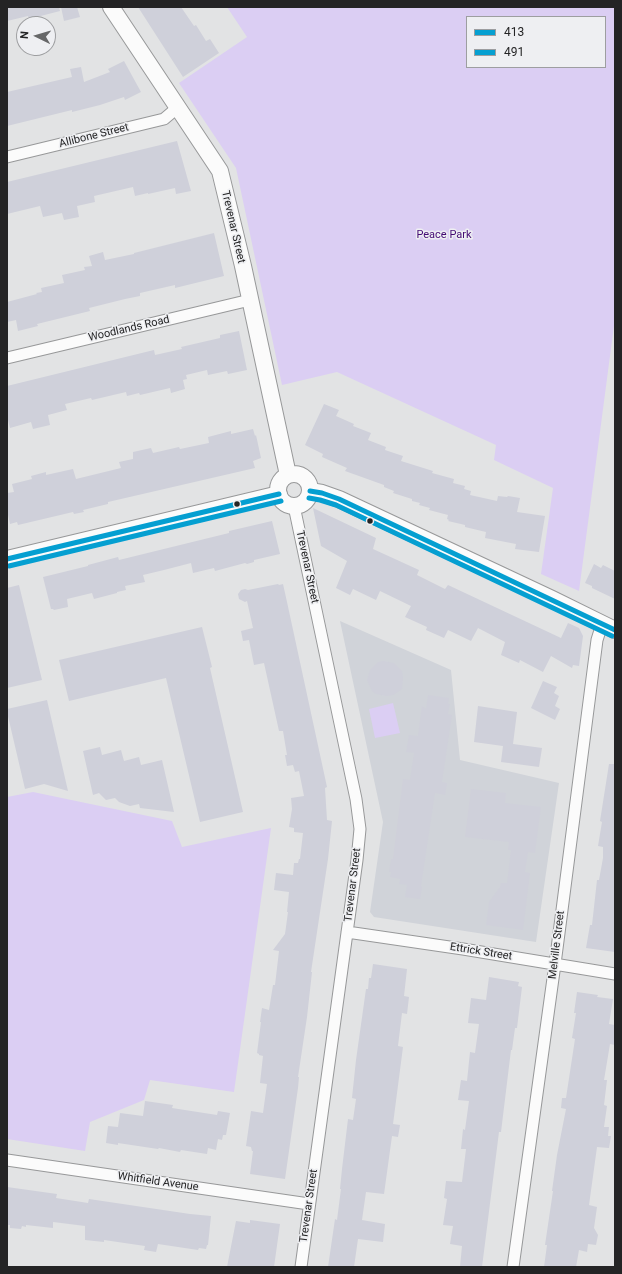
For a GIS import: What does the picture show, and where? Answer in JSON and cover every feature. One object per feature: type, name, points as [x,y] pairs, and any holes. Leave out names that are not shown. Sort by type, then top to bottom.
[{"type":"main road","name":"Trevenar Street","points":[[111,7],[220,171],[288,475]]},
{"type":"main road","points":[[299,474],[307,480],[310,491],[307,500],[303,503],[294,506],[284,502],[279,494],[279,485],[284,477],[288,475],[299,474]]},
{"type":"main road","points":[[310,491],[322,493],[339,499],[552,598],[609,627]]},
{"type":"main road","points":[[7,559],[279,494]]},
{"type":"street","name":"Allibone Street","points":[[7,157],[164,119],[178,108]]},
{"type":"street","name":"Woodlands Road","points":[[7,358],[250,300]]},
{"type":"street","name":"Trevenar Street","points":[[294,506],[358,813],[360,829],[301,1267]]},
{"type":"street","name":"Melville Street","points":[[513,1267],[555,964],[597,640],[609,627]]},
{"type":"street","name":"Ettrick Street","points":[[347,932],[615,974]]},
{"type":"street","name":"Whitfield Avenue","points":[[7,1160],[309,1204]]},
{"type":"shaded area","points":[[340,621],[451,670],[460,760],[559,783],[536,942],[374,917],[370,912],[383,822]]},
{"type":"green space","name":"Peace Park","points":[[227,7],[615,7],[615,318],[579,591],[541,574],[553,488],[494,460],[496,445],[337,372],[282,385],[236,168],[179,83],[247,37]]},
{"type":"green space","points":[[393,703],[400,733],[375,738],[369,709]]},
{"type":"green space","points":[[33,792],[172,821],[182,847],[271,828],[234,1092],[150,1080],[144,1100],[90,1122],[85,1151],[7,1139],[7,797]]},
{"type":"building","points":[[7,7],[59,7],[60,11],[41,16],[16,16],[16,19],[7,21]]},
{"type":"building","points":[[61,7],[77,7],[80,17],[64,21]]},
{"type":"building","points":[[138,7],[181,7],[194,26],[196,25],[206,41],[210,39],[219,53],[183,77]]},
{"type":"building","points":[[124,61],[141,92],[125,100],[124,97],[72,112],[72,110],[7,126],[7,92],[72,77],[70,69],[81,67],[84,82],[110,72],[108,69]]},
{"type":"building","points":[[177,141],[191,191],[176,194],[175,188],[135,196],[133,187],[94,196],[95,202],[77,206],[79,217],[64,220],[62,213],[43,217],[40,206],[7,214],[7,182]]},
{"type":"building","points":[[214,233],[224,276],[175,288],[175,285],[140,293],[140,296],[89,308],[90,311],[37,324],[38,326],[18,331],[16,320],[7,322],[7,302],[42,292],[41,288],[64,283],[62,275],[85,270],[84,267],[92,266],[89,256],[103,252],[105,260]]},
{"type":"building","points":[[239,331],[247,370],[228,374],[227,371],[208,375],[207,370],[186,375],[187,379],[183,380],[185,389],[171,393],[170,388],[140,395],[139,393],[127,396],[126,392],[92,400],[91,398],[65,404],[67,410],[48,415],[50,425],[33,429],[31,422],[10,428],[7,416],[7,386],[154,350],[155,355],[182,349],[181,347],[220,338],[220,335]]},
{"type":"building","points":[[324,404],[339,410],[336,416],[354,424],[353,426],[371,433],[368,440],[386,447],[385,450],[403,456],[401,461],[433,471],[432,473],[454,479],[453,483],[465,486],[464,489],[471,491],[470,495],[497,501],[498,496],[520,498],[517,512],[545,516],[539,552],[515,549],[516,544],[485,538],[486,532],[448,521],[448,515],[429,510],[430,508],[419,505],[420,503],[412,501],[412,499],[393,493],[394,491],[384,487],[384,485],[345,471],[347,468],[322,457],[323,454],[305,445]]},
{"type":"building","points":[[253,429],[255,436],[256,435],[261,458],[253,461],[255,468],[108,502],[108,504],[83,510],[84,512],[74,514],[73,512],[18,525],[17,522],[10,524],[7,510],[7,493],[14,492],[12,484],[32,479],[31,476],[46,472],[46,475],[73,469],[76,479],[121,468],[119,462],[133,459],[133,452],[151,448],[153,453],[179,447],[180,449],[209,443],[208,437],[231,431],[231,434]]},
{"type":"building","points":[[313,508],[376,538],[373,549],[419,570],[417,575],[445,589],[448,585],[561,638],[568,623],[579,628],[583,636],[579,666],[573,665],[572,668],[551,656],[543,672],[520,660],[519,663],[501,655],[505,642],[478,628],[471,641],[448,630],[444,638],[426,630],[427,627],[405,617],[411,606],[380,591],[376,600],[353,589],[350,595],[336,588],[347,561],[321,546]]},
{"type":"building","points":[[272,521],[280,554],[254,560],[254,562],[247,564],[245,563],[215,571],[214,568],[193,573],[191,563],[143,575],[145,582],[125,586],[126,590],[117,593],[94,599],[92,593],[67,599],[68,607],[54,610],[51,609],[43,577],[118,557],[119,560]]},
{"type":"building","points":[[594,564],[601,568],[603,565],[615,571],[615,599],[585,583]]},
{"type":"building","points":[[283,584],[327,787],[325,788],[327,820],[332,821],[285,1179],[250,1174],[253,1151],[251,1147],[246,1146],[251,1111],[263,1113],[267,1084],[260,1083],[263,1056],[257,1053],[260,1022],[262,1008],[269,1010],[273,985],[275,985],[279,951],[273,950],[285,934],[288,912],[289,892],[274,890],[276,873],[293,875],[294,863],[298,863],[300,859],[303,833],[294,832],[294,828],[289,827],[292,809],[291,798],[304,796],[299,771],[295,772],[293,765],[287,766],[285,755],[287,755],[283,731],[279,731],[264,663],[254,665],[249,640],[243,641],[241,631],[253,628],[247,601],[245,602],[239,599],[238,594],[241,590],[245,589],[248,590]]},
{"type":"building","points":[[19,585],[42,680],[7,688],[7,588]]},
{"type":"building","points":[[202,627],[243,812],[200,822],[166,678],[69,701],[59,660]]},
{"type":"building","points":[[383,661],[394,663],[402,671],[402,689],[393,695],[387,696],[376,694],[372,691],[367,680],[370,670],[378,662]]},
{"type":"building","points":[[543,681],[557,687],[554,693],[559,696],[555,706],[560,709],[555,720],[531,708]]},
{"type":"building","points":[[428,695],[449,698],[448,704],[450,704],[448,714],[452,715],[442,782],[447,783],[445,795],[435,793],[420,899],[405,897],[407,885],[399,884],[400,879],[390,877],[391,872],[389,872],[391,859],[393,859],[403,779],[410,780],[414,753],[406,752],[409,735],[418,736],[422,706],[426,709]]},
{"type":"building","points":[[47,700],[68,791],[44,784],[25,789],[7,712],[7,709]]},
{"type":"building","points":[[478,706],[517,712],[513,744],[542,748],[539,767],[501,762],[503,746],[474,742]]},
{"type":"building","points":[[100,747],[102,755],[121,750],[124,761],[139,757],[141,765],[162,760],[174,812],[140,808],[139,804],[130,806],[119,802],[115,798],[106,800],[99,793],[93,795],[83,751]]},
{"type":"building","points":[[609,764],[615,764],[615,952],[586,948],[590,925],[592,925],[597,880],[599,880],[603,858],[603,847],[598,846],[602,822],[600,821]]},
{"type":"building","points":[[471,789],[506,793],[505,803],[541,807],[535,853],[528,852],[525,872],[530,873],[523,930],[486,925],[489,902],[500,887],[501,883],[507,883],[511,850],[508,850],[509,842],[465,837]]},
{"type":"building","points":[[373,964],[407,969],[404,996],[409,997],[407,1014],[402,1013],[398,1046],[403,1047],[393,1124],[400,1125],[398,1137],[392,1136],[384,1194],[366,1192],[362,1220],[385,1224],[383,1242],[358,1239],[354,1267],[328,1267],[335,1219],[337,1220],[348,1119],[353,1120],[356,1099],[352,1098],[366,989],[368,989]]},
{"type":"building","points":[[489,977],[519,982],[518,986],[522,987],[517,1028],[515,1028],[511,1050],[501,1132],[499,1132],[482,1267],[460,1267],[462,1246],[450,1244],[453,1226],[443,1225],[447,1199],[444,1198],[446,1181],[462,1182],[466,1149],[461,1149],[463,1129],[465,1130],[469,1101],[458,1100],[461,1080],[467,1081],[470,1052],[475,1053],[479,1024],[468,1023],[471,998],[486,1000]]},
{"type":"building","points":[[577,992],[613,999],[609,1024],[615,1025],[615,1045],[610,1044],[604,1080],[607,1080],[604,1105],[607,1106],[604,1127],[609,1127],[608,1136],[611,1136],[609,1148],[597,1147],[589,1205],[597,1207],[594,1228],[598,1235],[596,1245],[588,1244],[587,1252],[579,1250],[576,1267],[544,1267],[547,1245],[545,1245],[557,1155],[566,1109],[561,1108],[562,1098],[566,1098],[575,1039],[572,1038],[576,1013],[574,1013]]},
{"type":"building","points":[[145,1101],[173,1105],[172,1108],[217,1115],[218,1111],[230,1113],[226,1135],[223,1135],[222,1140],[218,1139],[216,1150],[208,1148],[207,1154],[181,1150],[180,1152],[118,1143],[118,1145],[106,1143],[108,1126],[118,1127],[120,1113],[143,1116]]},
{"type":"building","points":[[7,1187],[57,1194],[56,1198],[88,1203],[89,1199],[211,1216],[208,1245],[206,1249],[199,1248],[198,1250],[158,1244],[156,1252],[144,1250],[145,1246],[104,1240],[104,1242],[85,1240],[85,1226],[53,1222],[53,1228],[26,1225],[26,1227],[22,1226],[21,1229],[10,1228],[10,1225],[7,1225]]},
{"type":"building","points":[[250,1220],[280,1224],[274,1267],[227,1267],[236,1221],[250,1223]]},
{"type":"transit line","name":"413","points":[[310,491],[322,493],[339,499],[615,630]]},
{"type":"transit line","name":"413","points":[[7,559],[279,494]]},
{"type":"transit line","name":"491","points":[[309,498],[336,505],[612,636]]},
{"type":"transit line","name":"491","points":[[9,566],[281,501]]}]
